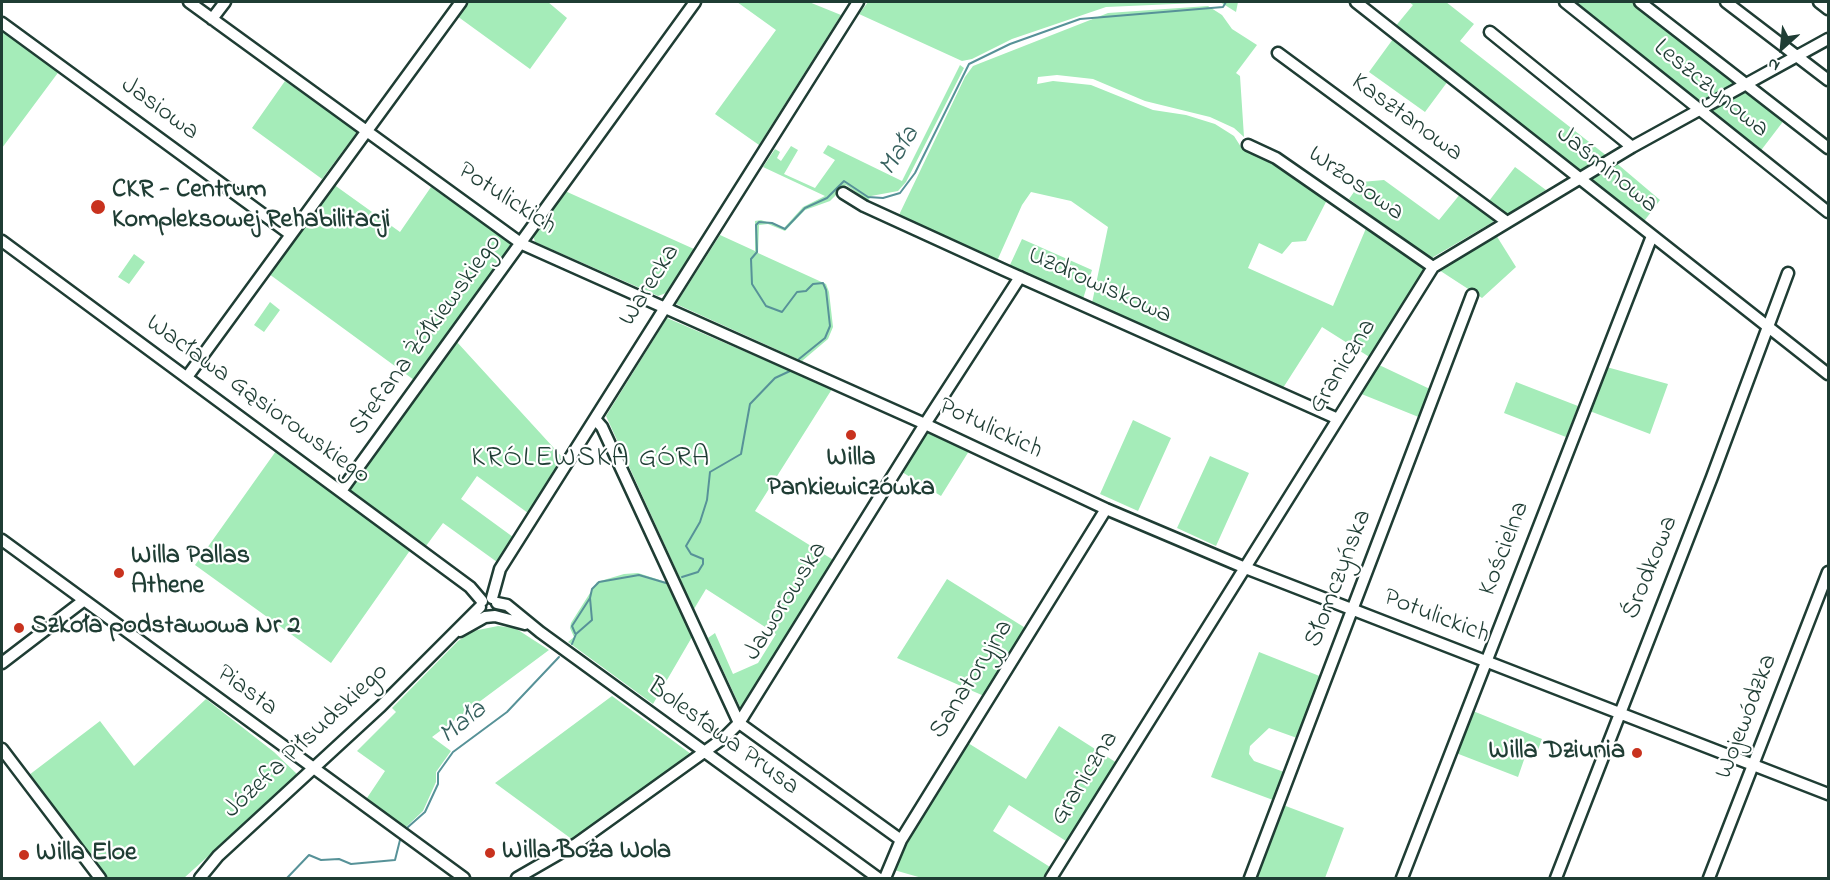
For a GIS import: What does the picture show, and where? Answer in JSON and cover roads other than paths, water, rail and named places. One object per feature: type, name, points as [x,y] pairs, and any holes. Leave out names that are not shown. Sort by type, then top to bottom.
[{"type":"street","name":"Potulickich","points":[[189,2],[522,244],[925,424],[1106,509],[1352,610],[1828,794]]},
{"type":"street","points":[[212,19],[225,2]]},
{"type":"street","points":[[188,377],[461,2]]},
{"type":"street","name":"Stefana Żółkiewskiego","points":[[341,491],[695,2]]},
{"type":"street","name":"Warecka","points":[[489,607],[500,569],[858,2]]},
{"type":"street","name":"Jaśminowa","points":[[1356,2],[1828,374]]},
{"type":"street","name":"Leszczynowa","points":[[1565,2],[1828,212]]},
{"type":"street","points":[[1640,2],[1828,148]]},
{"type":"street","points":[[1726,2],[1789,51],[1797,54],[1828,80]]},
{"type":"street","points":[[1819,2],[1828,9]]},
{"type":"street","name":"Jasiowa","points":[[2,23],[290,234]]},
{"type":"street","name":"Jaśminowa","points":[[1490,32],[1632,147]]},
{"type":"street","name":"Graniczna","points":[[1051,879],[1433,267],[1579,177],[1797,54],[1828,39]]},
{"type":"street","name":"Kasztanowa","points":[[1278,53],[1507,222]]},
{"type":"street","name":"Wrzosowa","points":[[1248,145],[1276,158],[1433,267]]},
{"type":"street","name":"Uzdrowiskowa","points":[[843,193],[864,206],[1338,419]]},
{"type":"street","name":"Kościelna","points":[[1402,879],[1652,236]]},
{"type":"street","name":"Wacława Gąsiorowskiego","points":[[2,241],[470,587],[489,607]]},
{"type":"street","name":"Środkowa","points":[[1556,879],[1788,273]]},
{"type":"street","name":"Jaworowska","points":[[517,879],[576,844],[739,723],[925,424],[1020,277]]},
{"type":"street","name":"Słomczyńska","points":[[1250,879],[1472,296]]},
{"type":"street","points":[[595,419],[602,427],[739,723],[901,840]]},
{"type":"street","name":"Sanatoryjna","points":[[885,879],[901,840],[1106,509]]},
{"type":"street","name":"Piasta","points":[[2,540],[464,879]]},
{"type":"street","name":"Wojewódzka","points":[[1709,879],[1828,572]]},
{"type":"street","points":[[2,663],[83,601]]},
{"type":"street","name":"Bolesława Prusa","points":[[489,607],[540,632],[878,879]]},
{"type":"street","name":"Józefa Piłsudskiego","points":[[200,879],[218,856],[314,769],[447,640],[489,607]]},
{"type":"street","points":[[2,749],[100,879]]},
{"type":"waterway","name":"Mała","points":[[799,359],[825,338],[830,326],[826,290],[823,283],[813,284],[806,291],[797,292],[782,312],[766,306],[752,284],[751,259],[757,252],[756,225],[759,222],[772,223],[785,229],[805,208],[827,198],[844,181],[868,197],[883,198],[900,193],[915,173],[969,64],[1010,44],[1080,19],[1223,7],[1226,2]]},
{"type":"waterway","name":"Mała","points":[[682,577],[698,572],[703,564],[703,559],[691,554],[686,546],[700,522],[707,500],[710,472],[741,454],[750,404],[775,378],[790,371]]},
{"type":"waterway","name":"Mała","points":[[572,644],[576,634],[592,620],[590,598],[592,589],[599,582],[639,575],[666,583]]},
{"type":"waterway","name":"Mała","points":[[575,633],[572,626],[590,598]]},
{"type":"waterway","name":"Mała","points":[[408,827],[425,812],[438,784],[438,773],[453,752],[507,712],[559,657]]},
{"type":"waterway","name":"Mała","points":[[287,878],[309,855],[321,860],[339,859],[351,864],[395,860],[400,840]]},
{"type":"place","name":"CKR - Centrum Kompleksowej Rehabilitacji","points":[[98,207]]},
{"type":"place","name":"Willa Pankiewiczówka","points":[[851,435]]},
{"type":"place","name":"Willa Pallas Athene","points":[[119,573]]},
{"type":"place","name":"Szkoła podstawowa Nr 2","points":[[19,628]]},
{"type":"place","name":"Willa Dziunia","points":[[1637,753]]},
{"type":"place","name":"Willa Boża Wola","points":[[490,853]]},
{"type":"place","name":"Willa Eloe","points":[[24,855]]},
{"type":"district","name":"KRÓLEWSKA GÓRA","points":[[591,460]]}]
